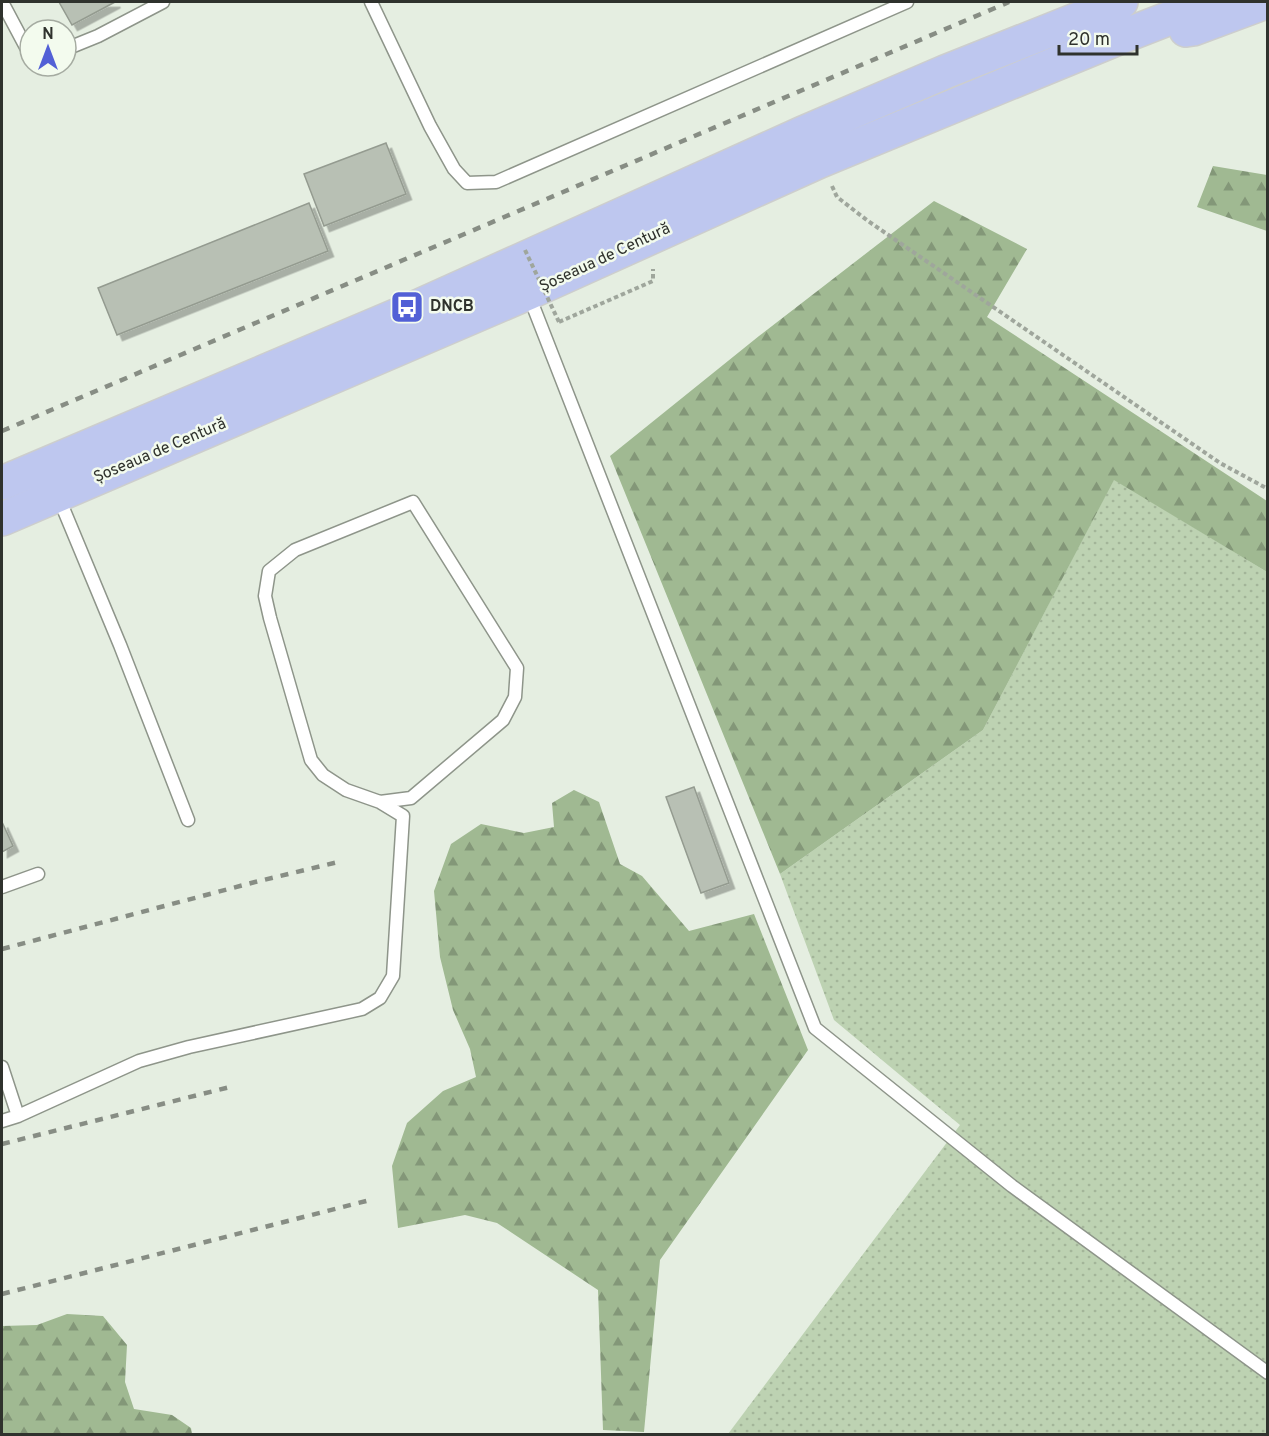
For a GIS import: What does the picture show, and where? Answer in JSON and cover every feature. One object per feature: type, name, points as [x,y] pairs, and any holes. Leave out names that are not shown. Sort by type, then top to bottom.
[{"type":"main road","points":[[945,72],[995,51],[1080,2]]},
{"type":"main road","name":"Șoseaua de Centură","points":[[2,483],[419,306],[792,138],[945,72],[1122,2]]},
{"type":"main road","name":"Șoseaua de Centură","points":[[2,519],[528,293],[820,161],[1211,2]]},
{"type":"main road","points":[[1116,39],[1193,29],[1266,2]]},
{"type":"lane","points":[[2,2],[18,32]]},
{"type":"lane","points":[[78,44],[163,2]]},
{"type":"lane","points":[[371,2],[430,126],[454,169],[467,183],[496,182],[907,2]]},
{"type":"lane","points":[[528,293],[815,1028],[1012,1186],[1268,1373]]},
{"type":"lane","points":[[58,495],[120,645],[188,820]]},
{"type":"lane","points":[[2,1120],[18,1116],[139,1061],[189,1047],[362,1009],[380,998],[393,976],[403,816],[380,802],[346,790],[323,775],[311,760],[265,596],[269,572],[296,550],[413,501],[517,668],[515,697],[503,720],[411,798],[380,802]]},
{"type":"lane","points":[[2,887],[38,874]]},
{"type":"lane","points":[[2,1067],[18,1116]]},
{"type":"path","points":[[820,161],[837,197],[868,221],[1220,463],[1268,489]]},
{"type":"path","points":[[525,250],[559,322],[653,281]]},
{"type":"green space","points":[[1213,166],[1267,175],[1267,231],[1197,207]]},
{"type":"green space","points":[[934,201],[1027,249],[987,317],[1267,501],[1267,572],[1114,480],[983,730],[780,874],[610,456],[759,336]]},
{"type":"green space","points":[[1114,479],[1267,572],[1267,1434],[728,1434],[960,1125],[834,1020],[780,874],[983,730]]},
{"type":"green space","points":[[574,790],[599,802],[620,864],[642,876],[689,931],[754,914],[808,1050],[660,1260],[644,1432],[603,1430],[598,1290],[497,1223],[465,1215],[398,1228],[392,1166],[407,1123],[443,1091],[476,1077],[470,1049],[453,1010],[440,957],[434,891],[451,844],[481,824],[524,833],[554,827],[552,803]]},
{"type":"green space","points":[[67,1314],[103,1316],[127,1345],[125,1382],[134,1409],[172,1415],[191,1428],[192,1434],[2,1434],[2,1326],[37,1325]]},
{"type":"building","points":[[59,2],[115,2],[78,22],[78,18],[68,18]]},
{"type":"building","points":[[386,143],[406,194],[324,226],[304,174]]},
{"type":"building","points":[[309,203],[328,251],[117,335],[98,288]]},
{"type":"building","points":[[694,787],[729,883],[701,893],[666,797]]},
{"type":"building","points":[[2,822],[13,846],[2,852]]},
{"type":"railway","points":[[2,431],[1009,2]]},
{"type":"railway","points":[[2,949],[338,862]]},
{"type":"railway","points":[[2,1144],[230,1087]]},
{"type":"railway","points":[[2,1294],[374,1199]]},
{"type":"place","name":"DNCB","points":[[407,307]]}]
